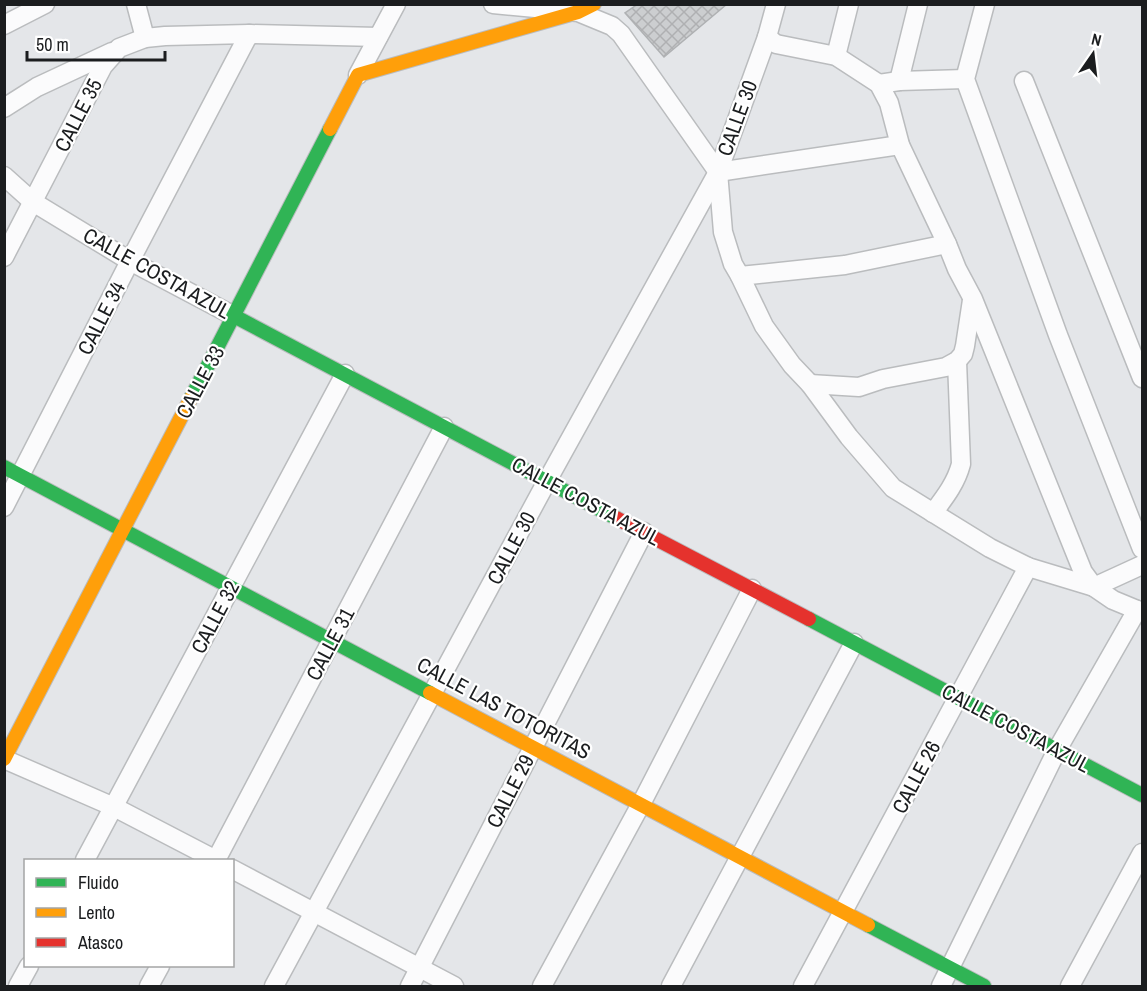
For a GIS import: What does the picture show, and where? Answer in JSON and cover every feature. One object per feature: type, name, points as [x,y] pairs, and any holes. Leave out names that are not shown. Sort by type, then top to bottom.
[{"type":"street","points":[[4,25],[24,10],[45,4]]},
{"type":"street","points":[[136,4],[145,38]]},
{"type":"street","name":"CALLE 33","points":[[5,759],[357,75],[396,4]]},
{"type":"street","points":[[493,4],[578,12],[612,26],[621,34],[718,172],[723,232],[733,264],[764,326],[792,365],[810,384],[849,437],[893,489],[990,548],[1028,567],[1094,587],[1113,600],[1140,611],[1058,750],[941,987]]},
{"type":"street","points":[[357,75],[578,12],[594,4]]},
{"type":"street","name":"CALLE 30","points":[[274,987],[547,481],[718,172],[767,37],[776,4]]},
{"type":"street","points":[[836,56],[849,4]]},
{"type":"street","points":[[899,81],[918,4]]},
{"type":"street","points":[[985,4],[965,79],[1058,335],[1143,549]]},
{"type":"street","points":[[4,108],[36,87],[145,38],[249,34],[378,37]]},
{"type":"street","name":"CALLE 34","points":[[4,507],[249,34]]},
{"type":"street","points":[[767,37],[776,44],[836,56],[879,84],[890,103],[900,145],[973,299],[1083,572],[1094,587]]},
{"type":"street","name":"CALLE 35","points":[[5,254],[103,66],[119,48]]},
{"type":"street","points":[[879,84],[899,81],[965,79]]},
{"type":"street","points":[[1024,81],[1143,378]]},
{"type":"street","points":[[718,172],[900,145]]},
{"type":"street","name":"CALLE COSTA AZUL","points":[[4,176],[33,202],[130,261],[1143,795]]},
{"type":"street","points":[[740,276],[845,265],[947,244]]},
{"type":"street","points":[[810,384],[859,387],[884,379],[946,367],[957,361],[963,354],[973,299]]},
{"type":"street","points":[[933,513],[952,487],[961,464],[957,361]]},
{"type":"street","name":"CALLE 32","points":[[86,859],[345,374]]},
{"type":"street","name":"CALLE 31","points":[[217,859],[444,427]]},
{"type":"street","name":"CALLE LAS TOTORITAS","points":[[4,467],[984,987]]},
{"type":"street","name":"CALLE 29","points":[[410,987],[644,532]]},
{"type":"street","points":[[1094,587],[1143,565]]},
{"type":"street","name":"CALLE 26","points":[[803,987],[1028,567]]},
{"type":"street","points":[[542,987],[641,804],[752,589]]},
{"type":"street","points":[[671,987],[854,643]]},
{"type":"street","points":[[5,759],[114,807],[214,859]]},
{"type":"street","points":[[1070,987],[1143,853]]},
{"type":"street","points":[[234,870],[454,987]]},
{"type":"street","points":[[18,987],[28,967]]},
{"type":"street","points":[[149,987],[159,967]]},
{"type":"building","points":[[638,4],[727,4],[664,57],[625,13]]},
{"type":"traffic: fast","points":[[191,398],[330,129]]},
{"type":"traffic: fast","points":[[234,316],[616,518]]},
{"type":"traffic: fast","points":[[4,467],[430,693]]},
{"type":"traffic: fast","points":[[809,619],[1142,795]]},
{"type":"traffic: fast","points":[[868,925],[984,986]]},
{"type":"traffic: slow","points":[[330,129],[358,75],[578,12],[594,4]]},
{"type":"traffic: slow","points":[[4,759],[191,398]]},
{"type":"traffic: slow","points":[[430,693],[868,925]]},
{"type":"traffic: jam","points":[[616,518],[809,619]]}]
